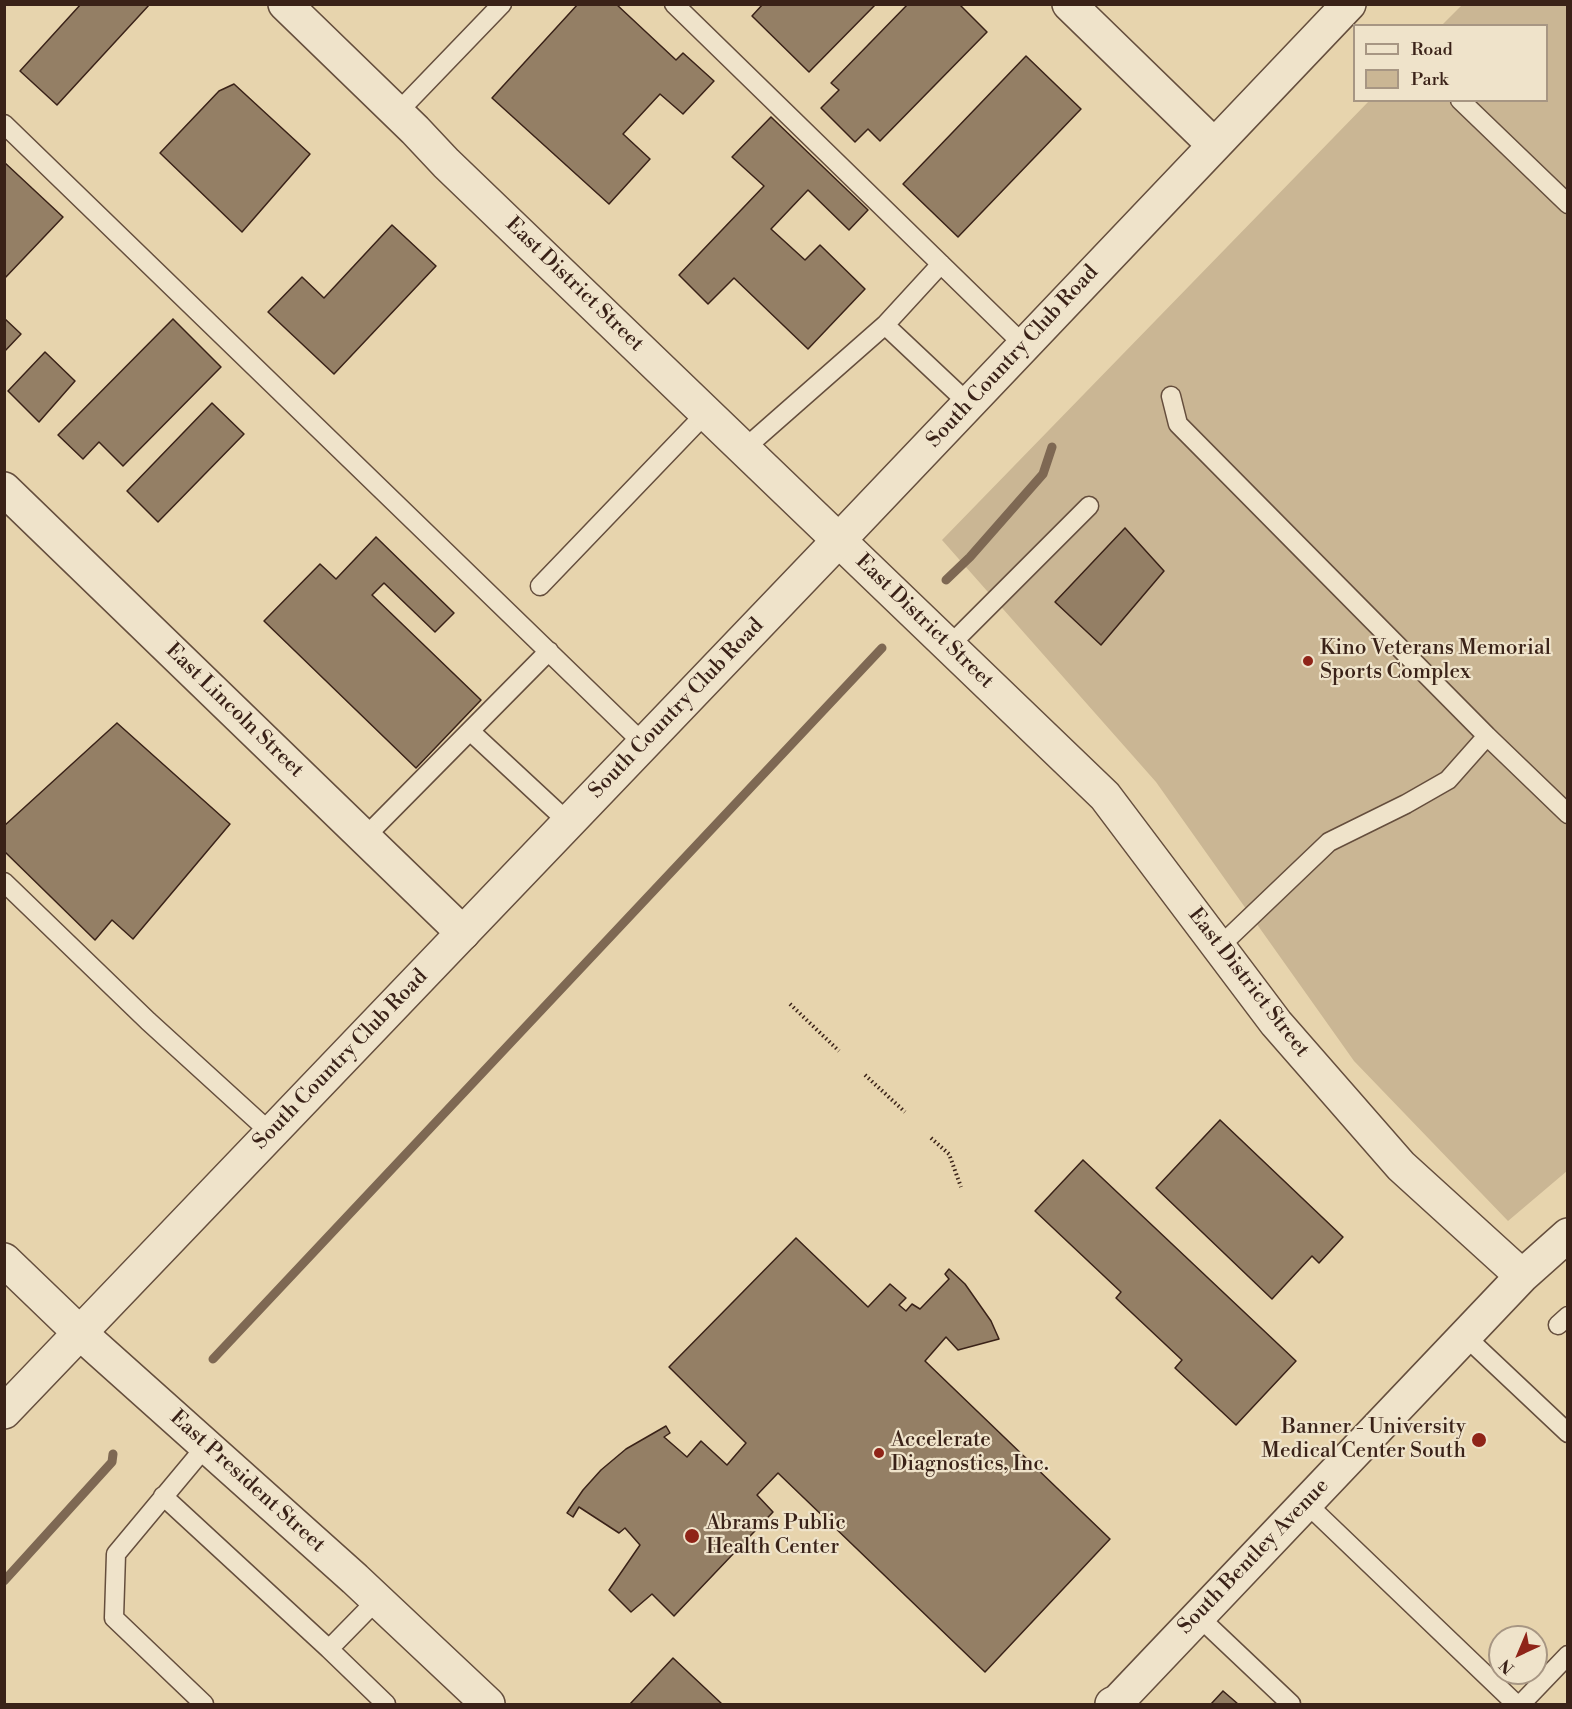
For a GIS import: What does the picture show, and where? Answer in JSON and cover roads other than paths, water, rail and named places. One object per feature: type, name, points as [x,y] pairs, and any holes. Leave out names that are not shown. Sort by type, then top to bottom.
[{"type":"street","name":"East District Street","points":[[285,4],[446,163],[1105,796],[1276,1023],[1401,1166],[1522,1276]]},
{"type":"street","points":[[1069,4],[1214,145]]},
{"type":"street","name":"South Country Club Road","points":[[4,1412],[1349,4]]},
{"type":"street","name":"East Lincoln Street","points":[[4,489],[463,933]]},
{"type":"street","name":"South Bentley Avenue","points":[[1117,1703],[1522,1276],[1568,1235]]},
{"type":"street","name":"East President Street","points":[[4,1260],[80,1333],[377,1600],[488,1704]]},
{"type":"lane","points":[[397,113],[502,4]]},
{"type":"lane","points":[[674,4],[1024,345]]},
{"type":"lane","points":[[1462,102],[1568,204]]},
{"type":"lane","points":[[4,124],[644,744]]},
{"type":"lane","points":[[744,449],[885,325],[941,264]]},
{"type":"lane","points":[[885,325],[969,404]]},
{"type":"lane","points":[[1171,396],[1178,424],[1487,736],[1568,814]]},
{"type":"lane","points":[[540,586],[707,412]]},
{"type":"lane","points":[[950,646],[1089,506]]},
{"type":"lane","points":[[364,838],[549,651]]},
{"type":"lane","points":[[470,731],[568,822]]},
{"type":"lane","points":[[1219,948],[1329,842],[1406,804],[1448,780],[1487,736]]},
{"type":"lane","points":[[4,882],[148,1021],[271,1133]]},
{"type":"lane","points":[[1465,1336],[1568,1433]]},
{"type":"lane","points":[[204,1704],[114,1618],[116,1554],[206,1446]]},
{"type":"lane","points":[[163,1496],[386,1704]]},
{"type":"lane","points":[[1306,1503],[1516,1704]]},
{"type":"lane","points":[[329,1649],[377,1600]]},
{"type":"lane","points":[[1198,1616],[1291,1704]]},
{"type":"lane","points":[[1521,1704],[1568,1655]]},
{"type":"waterway","points":[[946,580],[970,557],[1043,474],[1052,447]]},
{"type":"waterway","points":[[213,1359],[882,648]]},
{"type":"waterway","points":[[4,1581],[112,1462],[113,1454]]},
{"type":"place","name":"Kino Veterans Memorial Sports Complex","points":[[1308,661]]},
{"type":"place","name":"Banner - University Medical Center South","points":[[1479,1440]]},
{"type":"place","name":"Accelerate Diagnostics, Inc.","points":[[879,1453]]},
{"type":"place","name":"Abrams Public Health Center","points":[[692,1536]]}]
